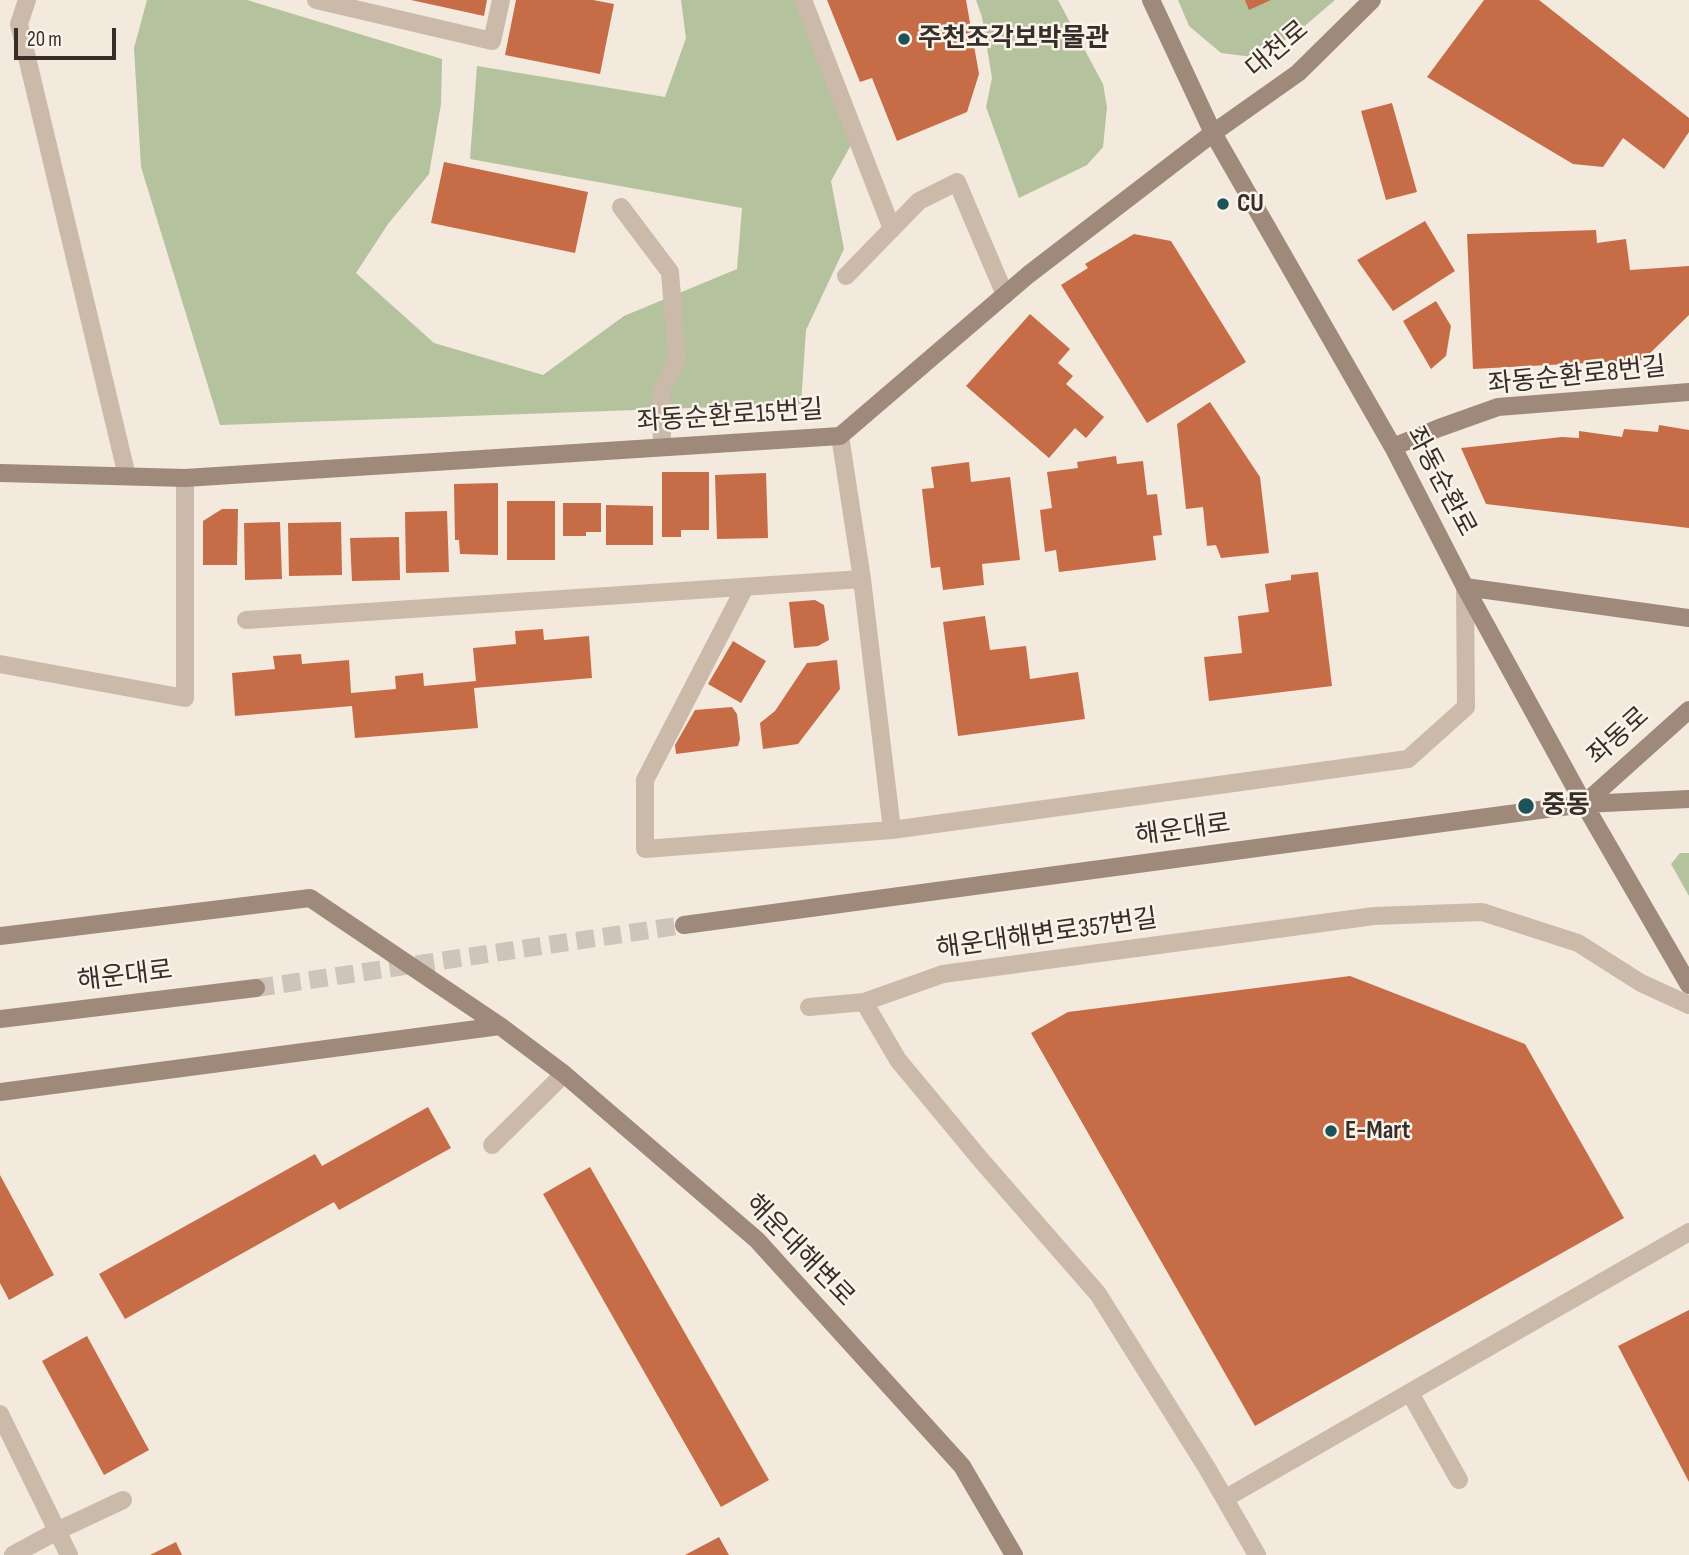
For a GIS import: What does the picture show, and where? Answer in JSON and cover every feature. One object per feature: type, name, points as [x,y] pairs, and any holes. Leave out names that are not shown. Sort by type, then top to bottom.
[{"type":"street","points":[[27,0],[19,24],[127,476]]},
{"type":"street","points":[[316,0],[492,41],[501,0]]},
{"type":"street","points":[[803,0],[892,229]]},
{"type":"street","name":"좌동순환로","points":[[1151,0],[1213,133],[1393,447],[1465,587],[1584,804],[1689,985]]},
{"type":"street","name":"대천로","points":[[1213,133],[1298,73],[1372,0]]},
{"type":"street","name":"좌동순환로15번길","points":[[0,473],[185,478],[841,436],[1005,295],[1213,133]]},
{"type":"street","points":[[846,276],[919,201],[957,182],[1005,295]]},
{"type":"street","points":[[621,207],[670,272],[677,360],[661,391],[662,447]]},
{"type":"street","name":"좌동순환로8번길","points":[[1393,447],[1498,407],[1689,392]]},
{"type":"street","points":[[841,436],[862,579],[892,830]]},
{"type":"street","points":[[0,664],[185,698],[185,478]]},
{"type":"street","points":[[246,620],[862,579]]},
{"type":"street","points":[[745,587],[645,780],[645,849],[892,830],[1408,759],[1466,707],[1465,587],[1689,618]]},
{"type":"street","name":"좌동로","points":[[1584,804],[1689,710]]},
{"type":"street","name":"해운대로","points":[[684,925],[1584,804],[1689,799]]},
{"type":"street","name":"해운대해변로","points":[[0,936],[310,898],[500,1026],[564,1074],[757,1240],[962,1466],[1014,1555]]},
{"type":"street","name":"해운대해변로357번길","points":[[809,1007],[864,1002],[943,974],[1374,916],[1482,912],[1578,943],[1641,982],[1689,1005]]},
{"type":"street","name":"해운대로","points":[[0,1019],[256,988]]},
{"type":"street","points":[[864,1002],[898,1060],[1098,1294],[1226,1498],[1257,1555]]},
{"type":"street","points":[[0,1092],[500,1026]]},
{"type":"street","points":[[492,1145],[564,1074]]},
{"type":"street","points":[[1226,1498],[1689,1231]]},
{"type":"street","points":[[1410,1393],[1459,1480]]},
{"type":"street","points":[[0,1414],[69,1555]]},
{"type":"street","points":[[13,1555],[123,1500]]},
{"type":"green space","points":[[147,0],[247,0],[442,59],[441,104],[429,174],[388,224],[356,273],[434,343],[543,375],[624,316],[737,269],[742,208],[470,159],[477,66],[665,97],[686,38],[681,0],[800,0],[851,145],[831,181],[844,249],[806,330],[801,404],[220,425],[141,167],[134,48]]},
{"type":"green space","points":[[976,0],[1058,0],[1103,84],[1107,107],[1103,147],[1087,165],[1019,198],[986,107],[992,78],[982,17]]},
{"type":"green space","points":[[1178,0],[1335,0],[1294,35],[1253,57],[1221,53],[1189,26]]},
{"type":"green space","points":[[1680,853],[1689,853],[1689,896],[1671,864]]},
{"type":"building","points":[[411,0],[487,0],[484,16]]},
{"type":"building","points":[[516,0],[593,0],[614,4],[600,74],[505,55]]},
{"type":"building","points":[[827,0],[966,0],[979,74],[967,112],[897,141],[872,78],[860,82]]},
{"type":"building","points":[[1245,0],[1271,0],[1249,10]]},
{"type":"building","points":[[1484,0],[1539,0],[1689,118],[1689,132],[1664,169],[1623,138],[1603,167],[1573,164],[1427,77]]},
{"type":"building","points":[[1392,103],[1417,192],[1386,200],[1361,111]]},
{"type":"building","points":[[444,162],[588,192],[575,253],[431,223]]},
{"type":"building","points":[[1425,221],[1455,271],[1393,311],[1357,260]]},
{"type":"building","points":[[1596,230],[1597,243],[1626,239],[1630,270],[1689,266],[1689,315],[1643,360],[1473,369],[1467,234]]},
{"type":"building","points":[[1134,234],[1171,241],[1246,362],[1147,423],[1061,285],[1088,268],[1085,264]]},
{"type":"building","points":[[1436,301],[1451,326],[1446,356],[1431,369],[1403,321]]},
{"type":"building","points":[[1030,314],[1070,349],[1058,363],[1073,376],[1066,384],[1104,417],[1086,438],[1075,428],[1049,458],[966,386]]},
{"type":"building","points":[[1210,402],[1260,477],[1269,553],[1221,558],[1216,545],[1207,546],[1203,507],[1186,509],[1177,424]]},
{"type":"building","points":[[1659,425],[1689,430],[1689,528],[1486,504],[1461,448],[1562,437],[1579,438],[1579,431],[1622,437],[1624,429],[1658,432]]},
{"type":"building","points":[[1116,456],[1117,464],[1143,461],[1147,495],[1157,494],[1162,535],[1153,536],[1156,560],[1059,572],[1056,550],[1045,552],[1040,510],[1052,508],[1047,472],[1078,468],[1077,462]]},
{"type":"building","points":[[969,462],[971,482],[1010,477],[1020,560],[982,564],[984,585],[943,590],[940,567],[931,568],[922,489],[934,488],[931,467]]},
{"type":"building","points":[[662,472],[709,472],[709,530],[681,530],[681,537],[662,537]]},
{"type":"building","points":[[766,473],[768,538],[717,539],[715,475]]},
{"type":"building","points":[[498,483],[498,555],[460,554],[459,540],[455,540],[454,484]]},
{"type":"building","points":[[507,501],[555,501],[555,560],[507,560]]},
{"type":"building","points":[[563,503],[601,503],[601,532],[586,532],[586,536],[563,536]]},
{"type":"building","points":[[606,505],[653,506],[653,545],[606,545]]},
{"type":"building","points":[[222,509],[238,509],[237,565],[203,565],[203,521]]},
{"type":"building","points":[[447,511],[449,572],[406,573],[405,512]]},
{"type":"building","points":[[280,522],[282,579],[245,580],[244,523]]},
{"type":"building","points":[[341,522],[342,575],[289,576],[288,523]]},
{"type":"building","points":[[399,537],[400,580],[352,581],[350,538]]},
{"type":"building","points":[[1318,572],[1332,686],[1209,701],[1204,657],[1242,653],[1238,616],[1269,612],[1265,584],[1291,580],[1291,575]]},
{"type":"building","points":[[815,600],[824,605],[829,640],[818,646],[794,648],[789,602]]},
{"type":"building","points":[[985,616],[990,650],[1026,646],[1030,679],[1078,672],[1085,719],[958,736],[943,622]]},
{"type":"building","points":[[543,629],[544,640],[589,636],[592,678],[474,688],[478,728],[355,738],[352,706],[235,716],[232,673],[275,669],[273,656],[301,654],[302,664],[349,660],[351,693],[396,689],[395,676],[423,673],[424,686],[476,681],[473,648],[516,644],[515,631]]},
{"type":"building","points":[[733,641],[766,661],[741,703],[708,684]]},
{"type":"building","points":[[837,660],[840,689],[798,744],[763,749],[760,723],[775,711],[807,663]]},
{"type":"building","points":[[732,707],[737,714],[740,739],[738,746],[676,754],[675,745],[695,710]]},
{"type":"building","name":"E-Mart","points":[[1350,976],[1525,1044],[1624,1218],[1255,1426],[1031,1033],[1068,1012]]},
{"type":"building","points":[[428,1107],[451,1148],[339,1210],[334,1202],[125,1319],[99,1274],[315,1154],[322,1166]]},
{"type":"building","points":[[590,1167],[769,1480],[721,1507],[543,1194]]},
{"type":"building","points":[[0,1175],[54,1275],[9,1300],[0,1283]]},
{"type":"building","points":[[1689,1310],[1689,1482],[1618,1346]]},
{"type":"building","points":[[87,1336],[149,1450],[104,1475],[42,1361]]},
{"type":"building","points":[[719,1537],[729,1555],[685,1555]]},
{"type":"building","points":[[176,1542],[182,1555],[150,1555]]},
{"type":"tunnel","points":[[256,988],[684,925]]},
{"type":"place","name":"주천조각보박물관","points":[[904,39]]},
{"type":"place","name":"CU","points":[[1223,204]]},
{"type":"place","name":"중동","points":[[1526,806]]},
{"type":"place","name":"E-Mart","points":[[1331,1131]]}]
